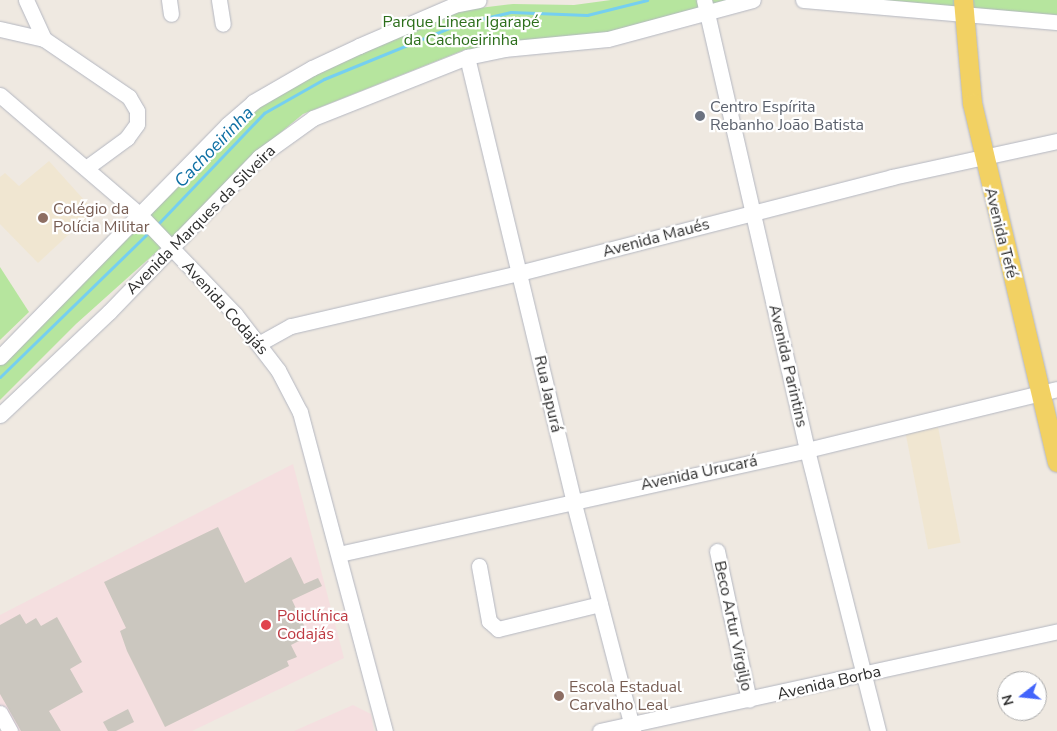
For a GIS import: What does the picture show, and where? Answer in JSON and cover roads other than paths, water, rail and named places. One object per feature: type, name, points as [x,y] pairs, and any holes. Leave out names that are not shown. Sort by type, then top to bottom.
[{"type":"main road","name":"Avenida Tefé","points":[[963,8],[972,103],[983,158],[1049,391],[1057,462]]},
{"type":"street","points":[[26,0],[44,39]]},
{"type":"street","points":[[220,0],[223,24]]},
{"type":"street","points":[[0,357],[142,218],[253,102],[312,68],[358,46],[454,6],[479,0]]},
{"type":"street","name":"Avenida Marques da Silveira","points":[[0,415],[258,157],[312,118],[467,57],[504,49],[608,39],[705,6],[753,0]]},
{"type":"street","points":[[803,0],[963,8],[1057,22]]},
{"type":"street","name":"Avenida Parintins","points":[[705,6],[754,212],[807,450],[878,731]]},
{"type":"street","points":[[0,30],[44,39],[129,97],[137,111],[137,124],[127,138],[86,168]]},
{"type":"street","name":"Rua Japurá","points":[[467,57],[573,500],[635,729]]},
{"type":"street","name":"Avenida Codajás","points":[[0,95],[142,218],[260,344],[278,370],[300,412],[385,731]]},
{"type":"street","name":"Avenida Maués","points":[[260,344],[292,326],[519,274],[754,212],[1057,142]]},
{"type":"street","name":"Avenida Urucará","points":[[339,554],[573,500],[807,450],[1049,391]]},
{"type":"street","name":"Beco Artur Virgiljo","points":[[717,551],[749,700]]},
{"type":"street","points":[[480,566],[489,621],[498,630],[600,604]]},
{"type":"street","name":"Avenida Borba","points":[[635,729],[749,700],[866,679],[1057,631]]},
{"type":"street","name":"Avenida Borba","points":[[600,731],[635,729],[1057,639]]},
{"type":"street","points":[[0,713],[10,731]]},
{"type":"waterway","name":"Cachoeirinha","points":[[157,225],[264,113],[324,79],[459,24],[511,12],[587,15],[647,0]]},
{"type":"waterway","name":"Cachoeirinha","points":[[0,377],[150,231]]},
{"type":"place","name":"Centro Espírita Rebanho João Batista","points":[[700,116]]},
{"type":"place","name":"Colégio da Polícia Militar","points":[[43,218]]},
{"type":"place","name":"Policlínica Codajás","points":[[266,625]]},
{"type":"place","name":"Escola Estadual Carvalho Leal","points":[[559,696]]},
{"type":"park label","name":"Parque Linear Igarapé da Cachoeirinha","points":[[461,31]]}]
